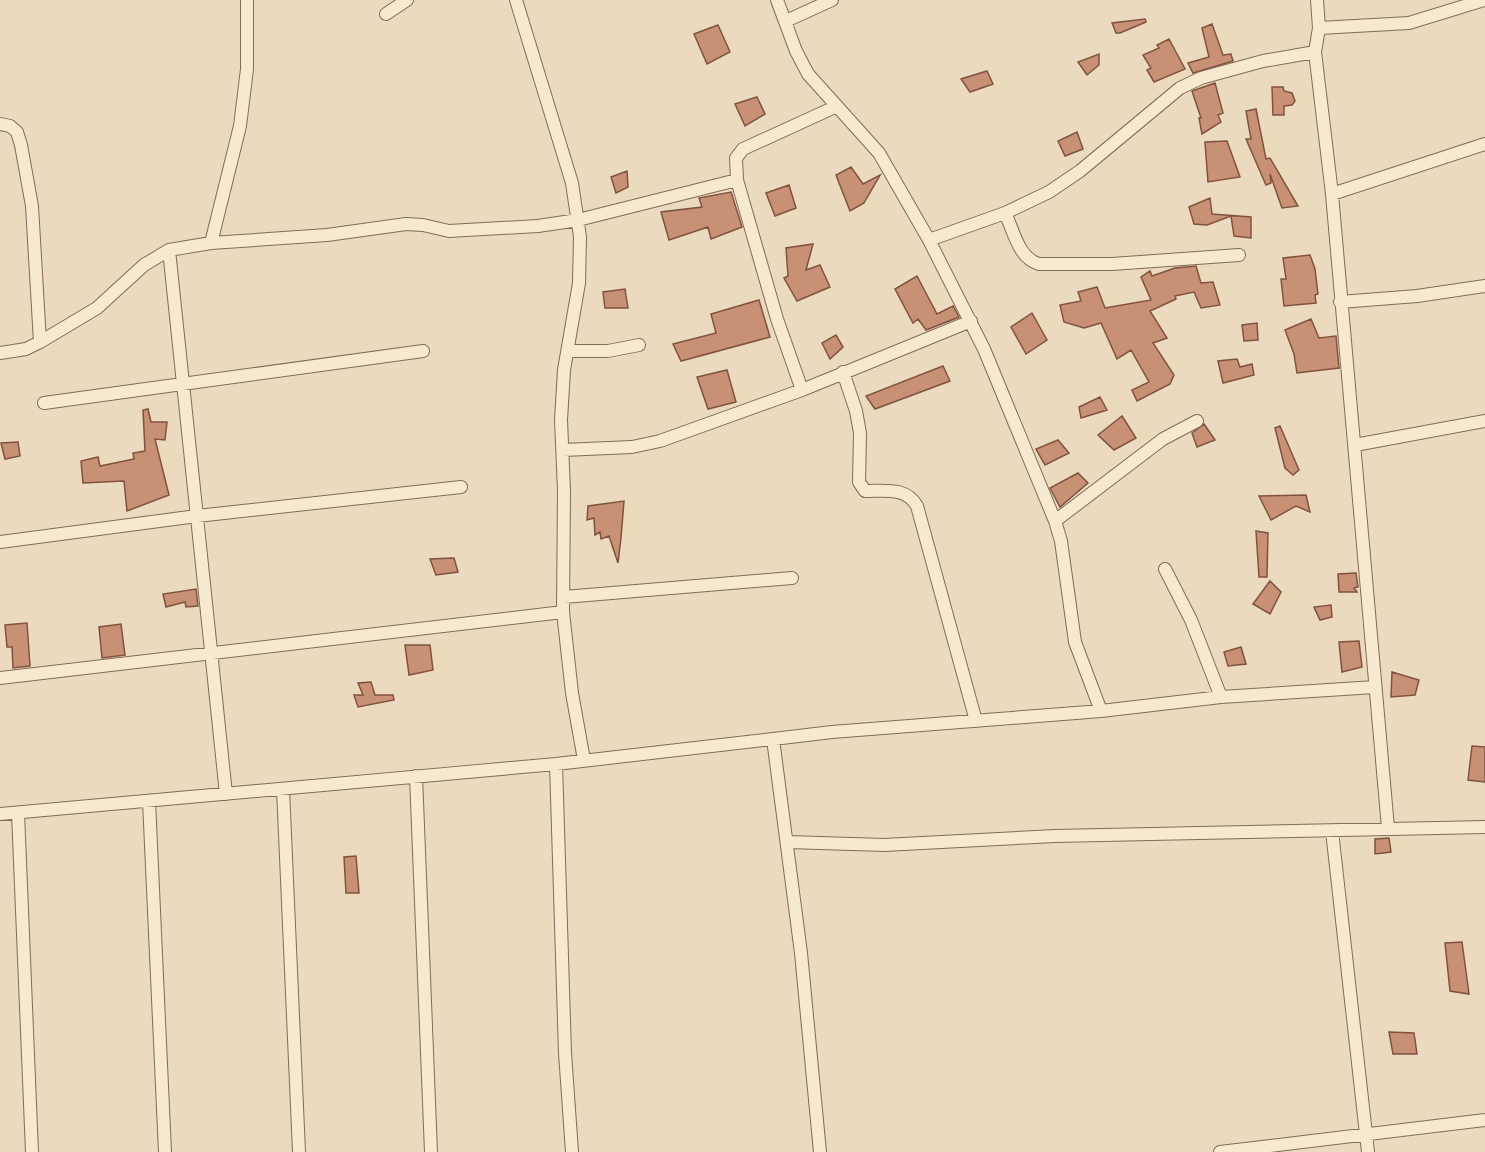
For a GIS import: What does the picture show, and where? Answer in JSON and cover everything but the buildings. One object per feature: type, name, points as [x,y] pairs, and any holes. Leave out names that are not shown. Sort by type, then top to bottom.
[{"type":"street","points":[[211,243],[213,225],[240,126],[247,69],[247,0]]},
{"type":"street","points":[[386,14],[407,0]]},
{"type":"street","points":[[516,0],[569,172],[578,220],[579,283],[562,395],[563,612],[572,693],[584,760]]},
{"type":"street","points":[[777,0],[796,51],[808,74],[835,107],[879,153],[929,240],[970,321],[1055,521],[1061,541],[1075,642],[1101,711]]},
{"type":"street","points":[[786,21],[832,0]]},
{"type":"street","points":[[1317,0],[1319,28],[1315,52],[1332,194],[1388,828]]},
{"type":"street","points":[[1319,28],[1409,23],[1484,0]]},
{"type":"street","points":[[929,240],[1005,213],[1049,192],[1080,171],[1180,88],[1201,78],[1263,61],[1315,52]]},
{"type":"street","points":[[802,390],[777,320],[737,180],[736,158],[743,149],[835,107]]},
{"type":"street","points":[[0,124],[10,126],[17,132],[21,145],[32,206],[40,342]]},
{"type":"street","points":[[1332,194],[1485,144]]},
{"type":"street","points":[[0,354],[26,349],[97,308],[144,265],[169,250],[211,243],[327,235],[406,224],[449,231],[538,226],[578,220],[737,180]]},
{"type":"street","points":[[1005,213],[1022,251],[1029,261],[1039,264],[1112,264],[1239,255]]},
{"type":"street","points":[[169,250],[226,794]]},
{"type":"street","points":[[1340,302],[1417,296],[1485,286]]},
{"type":"street","points":[[563,450],[632,447],[660,441],[802,390],[970,321]]},
{"type":"street","points":[[568,351],[608,351],[639,345]]},
{"type":"street","points":[[44,403],[423,351]]},
{"type":"street","points":[[843,372],[860,433],[859,482],[866,491],[900,491],[911,495],[917,506],[976,721]]},
{"type":"street","points":[[1055,521],[1163,439],[1197,421]]},
{"type":"street","points":[[1355,445],[1485,421]]},
{"type":"street","points":[[0,542],[197,516],[461,487]]},
{"type":"street","points":[[1165,569],[1191,620],[1221,697]]},
{"type":"street","points":[[564,597],[792,578]]},
{"type":"street","points":[[0,678],[563,612]]},
{"type":"street","points":[[0,814],[556,764],[832,732],[1101,711],[1221,697],[1375,687]]},
{"type":"street","points":[[773,740],[788,842],[820,1152]]},
{"type":"street","points":[[556,764],[565,1053],[572,1152]]},
{"type":"street","points":[[416,776],[431,1152]]},
{"type":"street","points":[[283,789],[299,1152]]},
{"type":"street","points":[[149,801],[165,1152]]},
{"type":"street","points":[[18,813],[32,1152]]},
{"type":"street","points":[[788,842],[884,845],[1055,836],[1485,827]]},
{"type":"street","points":[[1332,831],[1368,1152]]},
{"type":"street","points":[[1221,1152],[1485,1120]]}]
